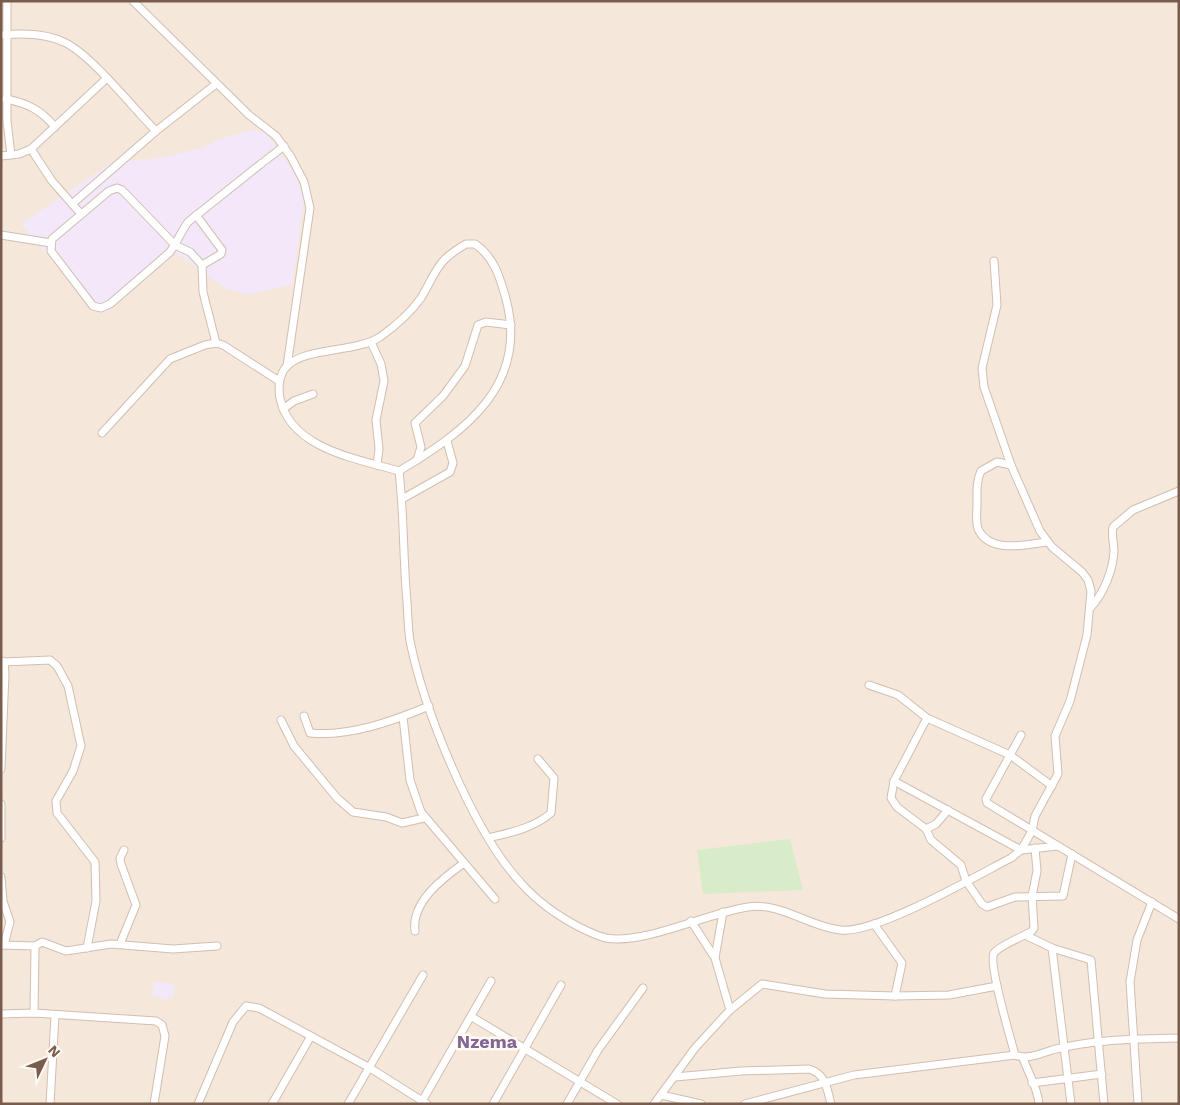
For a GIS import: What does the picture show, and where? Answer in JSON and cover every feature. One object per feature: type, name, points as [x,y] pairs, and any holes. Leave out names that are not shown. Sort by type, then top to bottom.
[{"type":"street","points":[[7,1],[4,35],[6,98],[11,155]]},
{"type":"street","points":[[133,1],[216,84],[249,115],[276,136],[284,146],[304,182],[310,208],[287,366],[279,381],[279,394],[283,409],[291,422],[310,441],[336,453],[400,471],[447,441],[478,414],[501,380],[508,359],[512,337],[512,325],[501,279],[492,259],[475,244],[466,244],[451,252],[437,266],[420,298],[398,323],[371,342],[304,358],[287,366]]},
{"type":"street","points":[[4,35],[46,37],[66,43],[106,79],[156,131]]},
{"type":"street","points":[[1,156],[31,149],[106,79]]},
{"type":"street","points":[[72,204],[156,131],[216,84]]},
{"type":"street","points":[[6,98],[21,102],[42,112],[55,127]]},
{"type":"street","points":[[216,343],[203,292],[202,265],[190,252],[175,245],[133,200],[117,188],[109,191],[59,231],[51,243],[51,251],[83,294],[93,306],[102,308],[110,304],[170,252],[175,245],[180,233],[196,215],[284,146]]},
{"type":"street","points":[[31,149],[52,181],[81,214]]},
{"type":"street","points":[[196,215],[222,250],[221,254],[202,265]]},
{"type":"street","points":[[1,235],[51,243]]},
{"type":"street","points":[[400,471],[403,560],[410,640],[429,706],[468,801],[488,838],[521,884],[569,922],[603,938],[634,938],[749,906],[769,907],[817,924],[845,931],[874,924],[935,897],[1010,858],[1021,850],[1032,831],[1035,816],[1052,786],[1059,768],[1055,736],[1073,689],[1087,635],[1091,606],[1091,591],[1088,580],[1076,565],[1047,542],[1034,518],[1011,465],[984,387],[982,368],[998,304],[994,261]]},
{"type":"street","points":[[417,460],[421,447],[415,423],[443,396],[465,366],[478,325],[486,322],[512,325]]},
{"type":"street","points":[[371,342],[381,364],[384,381],[376,420],[379,449],[377,465]]},
{"type":"street","points":[[102,433],[170,359],[205,345],[216,343],[230,349],[279,381]]},
{"type":"street","points":[[283,409],[294,401],[313,394]]},
{"type":"street","points":[[402,499],[450,472],[453,463],[447,441]]},
{"type":"street","points":[[1011,465],[997,462],[981,471],[978,481],[977,524],[979,532],[996,544],[1018,546],[1047,542]]},
{"type":"street","points":[[1091,606],[1099,598],[1107,581],[1114,551],[1113,527],[1132,510],[1179,491]]},
{"type":"street","points":[[1,769],[5,706],[3,662],[50,660],[57,666],[68,686],[81,746],[73,770],[56,801],[57,813],[95,862],[96,901],[87,948]]},
{"type":"street","points":[[869,685],[898,695],[926,718],[1010,755],[1052,786]]},
{"type":"street","points":[[304,716],[310,733],[340,733],[403,717],[429,706]]},
{"type":"street","points":[[403,717],[410,780],[424,818],[495,899]]},
{"type":"street","points":[[926,718],[894,781],[891,792],[893,802],[926,829],[931,840],[961,865],[966,881],[984,906],[1011,898],[1064,896],[1072,854]]},
{"type":"street","points":[[281,720],[294,746],[337,798],[353,812],[386,817],[402,823],[424,818]]},
{"type":"street","points":[[1021,735],[986,801],[1032,831],[1179,919]]},
{"type":"street","points":[[488,838],[517,830],[540,821],[551,814],[554,778],[538,759]]},
{"type":"street","points":[[894,781],[1021,850],[1059,846]]},
{"type":"street","points":[[1,804],[1,838]]},
{"type":"street","points":[[926,829],[936,824],[948,810]]},
{"type":"street","points":[[1015,1055],[996,986],[993,959],[994,953],[1031,932],[1034,928],[1032,896],[1037,871],[1035,848]]},
{"type":"street","points":[[120,944],[136,905],[121,864],[124,850]]},
{"type":"street","points":[[415,931],[414,921],[428,894],[439,881],[464,863]]},
{"type":"street","points":[[1,877],[3,901],[10,922],[3,945],[35,946],[42,942],[66,950],[120,944],[173,949],[217,946]]},
{"type":"street","points":[[1138,1104],[1131,974],[1137,940],[1152,902]]},
{"type":"street","points":[[723,912],[714,948],[715,958],[730,1010]]},
{"type":"street","points":[[691,922],[715,958]]},
{"type":"street","points":[[874,924],[902,964],[895,996]]},
{"type":"street","points":[[1025,935],[1052,948],[1091,960],[1104,1104]]},
{"type":"street","points":[[34,1013],[35,946]]},
{"type":"street","points":[[1052,948],[1071,1104]]},
{"type":"street","points":[[348,1104],[423,975]]},
{"type":"street","points":[[198,1104],[233,1022],[246,1006],[259,1008],[370,1068],[424,1103],[491,981]]},
{"type":"street","points":[[654,1104],[695,1048],[730,1010],[762,984],[825,994],[895,996],[949,995],[996,986]]},
{"type":"street","points":[[493,1104],[561,985]]},
{"type":"street","points":[[567,1104],[604,1042],[643,988]]},
{"type":"street","points":[[1,1014],[34,1013],[55,1016],[145,1019],[162,1025],[165,1036],[154,1104]]},
{"type":"street","points":[[50,1104],[55,1016]]},
{"type":"street","points":[[472,1017],[579,1083],[617,1104]]},
{"type":"street","points":[[272,1104],[311,1036]]},
{"type":"street","points":[[745,1104],[854,1075],[1015,1055],[1022,1058],[1065,1047],[1099,1042],[1179,1038]]},
{"type":"street","points":[[1022,1058],[1032,1083],[1038,1090],[1039,1104]]},
{"type":"street","points":[[675,1077],[806,1069],[815,1071],[826,1082],[830,1104]]},
{"type":"street","points":[[1032,1083],[1102,1074]]},
{"type":"street","points":[[661,1095],[701,1104]]},
{"type":"shaded area","points":[[1,1],[1179,1],[1179,1104],[1,1104]]},
{"type":"shaded area","points":[[250,130],[265,132],[293,170],[304,200],[292,285],[247,295],[225,288],[176,253],[106,313],[90,305],[21,224],[111,163],[160,158],[202,148],[220,139]]},
{"type":"shaded area","points":[[154,981],[175,985],[172,999],[167,997],[166,1000],[152,995]]},
{"type":"green space","points":[[790,839],[803,890],[703,894],[697,850]]},
{"type":"district","name":"Nzema","points":[[487,1041]]}]
